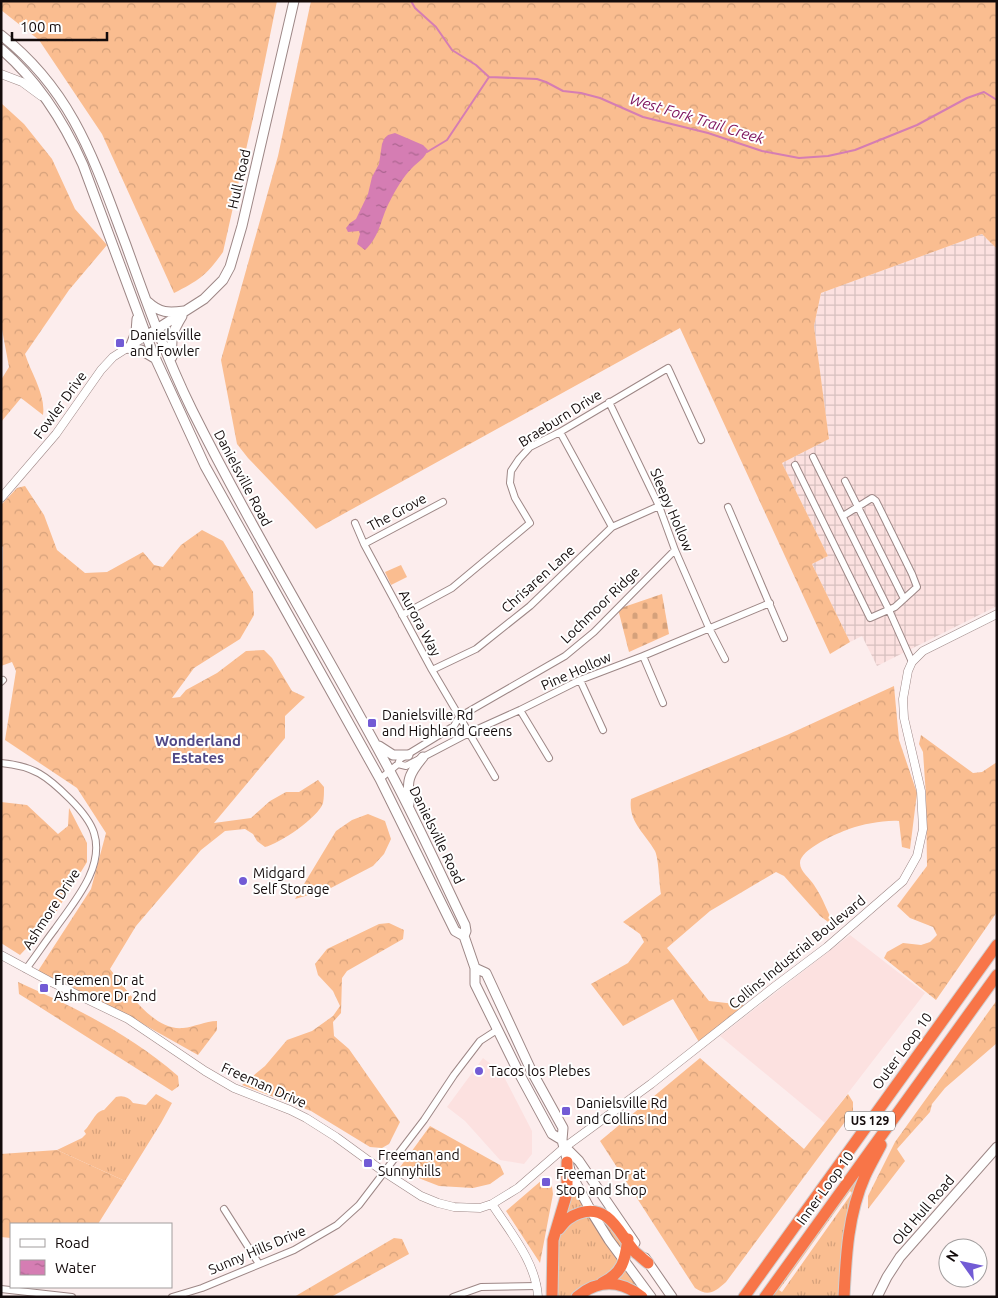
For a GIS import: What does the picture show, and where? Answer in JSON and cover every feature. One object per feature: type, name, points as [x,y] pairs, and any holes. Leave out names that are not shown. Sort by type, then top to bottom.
[{"type":"highway","name":"Outer Loop 10","points":[[744,1297],[997,945]]},
{"type":"highway","name":"Inner Loop 10","points":[[765,1297],[997,975]]},
{"type":"highway","points":[[844,1297],[848,1243],[856,1202],[865,1177],[898,1112]]},
{"type":"highway","points":[[552,1297],[551,1262],[553,1240],[567,1193],[567,1162]]},
{"type":"highway","points":[[553,1240],[564,1222],[570,1217],[582,1212],[602,1214],[612,1220],[628,1237],[636,1253],[648,1263]]},
{"type":"highway","points":[[577,1297],[591,1287],[612,1278],[620,1269],[624,1261],[628,1237]]},
{"type":"highway","points":[[599,1284],[614,1283],[623,1285],[642,1297]]},
{"type":"main road","name":"Hull Road","points":[[146,336],[204,300],[223,280],[230,267],[242,226],[294,1]]},
{"type":"main road","name":"Danielsville Road","points":[[1,35],[28,59],[51,86],[82,134],[94,160],[146,300],[191,408],[237,499],[375,743],[409,809],[465,926],[464,936],[475,968],[475,984],[497,1030],[552,1134],[579,1162],[628,1237]]},
{"type":"main road","name":"Danielsville Road","points":[[1,49],[33,80],[66,130],[83,164],[146,336],[205,466],[380,779],[455,931],[464,936]]},
{"type":"main road","points":[[146,300],[164,313],[185,312]]},
{"type":"main road","points":[[172,363],[172,335],[185,312]]},
{"type":"main road","points":[[137,314],[137,328],[129,347],[142,350],[156,359]]},
{"type":"main road","points":[[226,505],[237,499]]},
{"type":"main road","points":[[375,743],[389,754],[397,756],[408,755]]},
{"type":"main road","points":[[409,809],[408,778],[423,757]]},
{"type":"main road","name":"Danielsville Road","points":[[475,968],[486,973],[531,1070],[563,1128],[563,1144],[567,1162],[571,1174],[591,1212],[651,1297]]},
{"type":"main road","name":"Old Hull Road","points":[[877,1297],[900,1257],[997,1148]]},
{"type":"main road","points":[[648,1263],[672,1297]]},
{"type":"street","points":[[1,74],[22,82],[45,98]]},
{"type":"street","name":"Fowler Drive","points":[[1,498],[56,434],[101,370],[113,357],[146,336]]},
{"type":"street","name":"Braeburn Drive","points":[[402,615],[452,588],[530,523],[515,498],[510,484],[511,471],[519,458],[530,447],[560,432],[668,368],[701,440]]},
{"type":"street","name":"Sleepy Hollow","points":[[609,402],[659,506],[675,550],[709,628]]},
{"type":"street","points":[[560,432],[612,527]]},
{"type":"street","points":[[812,457],[889,610],[912,662],[923,651],[997,614]]},
{"type":"street","points":[[795,465],[870,618],[889,610],[917,587],[876,500],[872,498],[843,516]]},
{"type":"street","points":[[845,481],[904,599]]},
{"type":"street","name":"The Grove","points":[[364,544],[443,502]]},
{"type":"street","name":"Chrisaren Lane","points":[[432,670],[476,649],[484,643],[530,606],[612,527],[659,506]]},
{"type":"street","points":[[728,507],[784,638]]},
{"type":"street","name":"Aurora Way","points":[[355,523],[364,544],[402,615],[469,732]]},
{"type":"street","name":"Lochmoor Ridge","points":[[459,717],[565,656],[594,632],[675,550]]},
{"type":"street","name":"Pine Hollow","points":[[398,764],[406,766],[469,732],[520,710],[580,680],[770,603]]},
{"type":"street","points":[[709,628],[725,659]]},
{"type":"street","points":[[643,656],[663,702]]},
{"type":"street","name":"Collins Industrial Boulevard","points":[[563,1144],[651,1084],[828,947],[896,887],[908,873],[920,847],[923,829],[921,791],[904,718],[904,690],[912,662]]},
{"type":"street","points":[[580,680],[603,730]]},
{"type":"street","points":[[520,710],[549,758]]},
{"type":"street","points":[[380,779],[398,764],[400,759],[454,726],[459,717]]},
{"type":"street","points":[[469,732],[495,777]]},
{"type":"street","name":"Ashmore Drive","points":[[1,763],[24,766],[46,777],[57,786],[76,804],[89,822],[96,846],[91,871],[82,890],[26,969]]},
{"type":"street","name":"Freeman Drive","points":[[1,954],[26,969],[128,1019],[205,1071],[234,1088],[306,1118],[421,1196],[438,1203],[466,1208],[480,1208],[492,1204],[518,1188],[563,1144]]},
{"type":"street","name":"Sunny Hills Drive","points":[[172,1297],[202,1288],[294,1250],[338,1225],[359,1206],[424,1120],[469,1054],[480,1041],[497,1030]]},
{"type":"street","points":[[492,1204],[526,1258],[537,1286],[538,1297]]},
{"type":"street","points":[[224,1208],[259,1264]]},
{"type":"street","points":[[453,1297],[481,1287],[537,1286]]},
{"type":"street","points":[[1,1289],[72,1297]]},
{"type":"shaded area","points":[[982,234],[997,249],[997,606],[877,666],[862,636],[850,642],[812,564],[828,556],[782,463],[829,439],[814,326],[821,293]]},
{"type":"shaded area","points":[[850,935],[925,993],[825,1123],[720,1036]]},
{"type":"shaded area","points":[[483,1058],[502,1073],[532,1131],[532,1154],[524,1164],[500,1160],[465,1121],[447,1107]]},
{"type":"green space","points":[[1,1],[277,1],[223,252],[207,272],[196,281],[174,293],[102,134],[39,40],[1,10]]},
{"type":"green space","points":[[311,1],[997,1],[997,249],[982,234],[821,293],[814,326],[829,439],[782,463],[828,556],[812,564],[850,642],[830,654],[680,328],[316,529],[248,458],[237,444],[221,360],[278,156]]},
{"type":"green space","points":[[1,103],[24,124],[52,159],[75,209],[107,245],[69,290],[25,354],[40,392],[43,415],[21,398],[1,422],[1,380],[9,367],[1,324]]},
{"type":"green space","points":[[25,486],[44,515],[57,550],[85,573],[107,572],[143,552],[154,565],[163,567],[181,545],[202,530],[223,541],[253,592],[254,615],[240,639],[194,668],[172,698],[180,697],[186,690],[217,673],[246,651],[264,650],[272,658],[292,691],[305,697],[285,716],[285,738],[214,823],[251,818],[270,801],[286,792],[299,792],[318,780],[324,787],[323,803],[320,809],[298,829],[265,847],[257,841],[253,834],[245,829],[225,831],[201,850],[136,926],[110,969],[133,998],[161,1023],[183,1028],[217,1021],[217,1030],[198,1055],[118,1010],[38,971],[91,889],[106,833],[77,788],[5,740],[16,671],[12,662],[1,666],[3,547],[1,545],[1,505],[17,488]]},
{"type":"green space","points":[[401,565],[407,577],[391,585],[385,572]]},
{"type":"green space","points":[[662,594],[669,634],[629,652],[618,609]]},
{"type":"green space","points":[[894,686],[899,740],[917,793],[910,849],[902,847],[899,821],[893,821],[849,829],[820,842],[806,852],[800,866],[823,900],[835,927],[820,916],[784,876],[776,872],[710,911],[667,948],[709,1001],[744,1005],[699,1042],[673,999],[623,1026],[591,984],[628,963],[644,942],[640,934],[623,922],[661,894],[655,851],[635,821],[632,814],[631,799],[787,735]]},
{"type":"green space","points":[[921,735],[973,773],[982,772],[997,762],[997,912],[936,1000],[884,958],[887,952],[903,943],[921,945],[930,942],[937,935],[933,927],[910,918],[897,906],[927,866],[926,796],[923,752],[919,744]]},
{"type":"green space","points":[[1,802],[27,805],[58,834],[68,826],[69,808],[87,843],[87,862],[48,925],[20,955],[1,943]]},
{"type":"green space","points":[[368,814],[385,821],[391,839],[384,854],[373,866],[329,889],[295,899],[336,831],[352,820]]},
{"type":"green space","points":[[389,923],[404,930],[403,939],[347,971],[342,978],[341,1013],[333,1022],[334,1036],[349,1049],[400,1122],[389,1144],[382,1148],[370,1147],[311,1111],[242,1085],[265,1066],[287,1040],[312,1031],[333,1016],[340,1006],[333,991],[318,975],[315,964],[327,949],[379,924]]},
{"type":"green space","points":[[18,982],[102,1023],[141,1047],[178,1076],[179,1086],[172,1091],[19,994]]},
{"type":"green space","points":[[997,1000],[997,1043],[945,1088],[932,1104],[930,1112],[897,1149],[905,1161],[868,1209],[868,1196],[895,1142]]},
{"type":"green space","points":[[700,1058],[804,1149],[848,1094],[853,1102],[853,1111],[726,1282],[715,1291],[708,1293],[695,1288],[600,1141]]},
{"type":"green space","points":[[156,1094],[172,1103],[125,1181],[57,1150],[82,1138],[86,1134],[84,1131],[96,1116],[116,1097],[126,1097],[133,1103],[146,1105]]},
{"type":"green space","points":[[430,1126],[500,1165],[504,1174],[490,1184],[473,1188],[439,1186],[398,1170]]},
{"type":"green space","points":[[57,1150],[125,1181],[99,1223],[10,1223],[10,1238],[1,1237],[1,1154]]},
{"type":"green space","points":[[862,1170],[842,1297],[771,1297]],"holes":[[[850,1191],[852,1193],[782,1292],[779,1290]]]},
{"type":"green space","points":[[551,1179],[553,1194],[540,1263],[506,1211],[542,1180]]},
{"type":"green space","points":[[570,1186],[585,1207],[563,1221]]},
{"type":"green space","points":[[589,1214],[620,1262],[619,1266],[574,1297],[555,1297],[556,1242],[563,1226]]},
{"type":"green space","points":[[601,1219],[619,1234],[623,1246],[621,1250]]},
{"type":"green space","points":[[394,1238],[402,1239],[409,1254],[331,1297],[294,1297]]},
{"type":"green space","points":[[624,1267],[644,1295],[616,1279]]},
{"type":"water","points":[[395,133],[423,145],[428,150],[400,183],[387,207],[374,239],[365,250],[357,244],[359,231],[348,232],[346,228],[356,219],[368,194],[372,177],[379,164],[384,139],[388,135]]},
{"type":"waterway","name":"West Fork Trail Creek","points":[[411,1],[415,8],[436,27],[452,50],[476,65],[489,77],[537,79],[563,91],[600,98],[643,117],[708,133],[762,151],[799,158],[828,156],[855,150],[917,125],[967,98],[984,92],[997,100]]},
{"type":"waterway","points":[[427,152],[447,140],[489,77]]},
{"type":"place","name":"Danielsville and Fowler","points":[[120,343]]},
{"type":"place","name":"Danielsville Rd and Highland Greens","points":[[372,723]]},
{"type":"place","name":"Midgard Self Storage","points":[[243,881]]},
{"type":"place","name":"Freemen Dr at Ashmore Dr 2nd","points":[[44,988]]},
{"type":"place","name":"Tacos los Plebes","points":[[479,1071]]},
{"type":"place","name":"Danielsville Rd and Collins Ind","points":[[566,1111]]},
{"type":"place","name":"Freeman and Sunnyhills","points":[[368,1163]]},
{"type":"place","name":"Freeman Dr at Stop and Shop","points":[[546,1182]]},
{"type":"district","name":"Wonderland Estates","points":[[198,750]]}]
